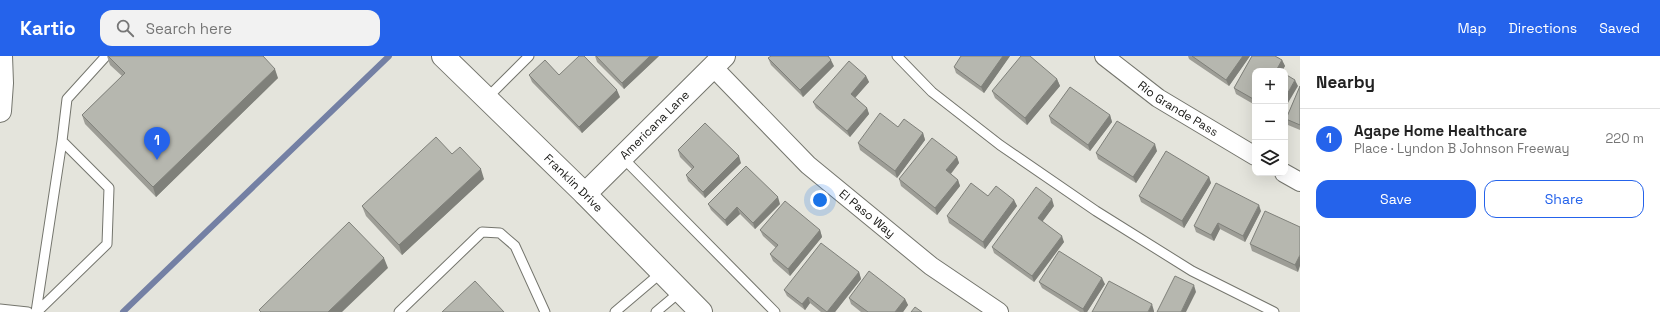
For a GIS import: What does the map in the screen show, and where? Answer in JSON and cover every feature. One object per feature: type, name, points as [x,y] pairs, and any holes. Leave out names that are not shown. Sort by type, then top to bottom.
[{"type":"street","points":[[0,111],[2,83],[1,56]]},
{"type":"street","name":"Franklin Drive","points":[[443,56],[585,194],[701,312]]},
{"type":"street","name":"Rio Grande Pass","points":[[1104,56],[1158,98],[1252,154]]},
{"type":"street","name":"Americana Lane","points":[[585,194],[718,61]]},
{"type":"street","name":"El Paso Way","points":[[718,61],[808,165],[931,266],[999,312]]},
{"type":"street","points":[[1288,175],[1300,182]]},
{"type":"lane","points":[[37,312],[67,99],[106,56]]},
{"type":"lane","points":[[486,99],[529,56]]},
{"type":"lane","points":[[897,56],[932,92],[993,140],[1096,211],[1192,271],[1274,312]]},
{"type":"lane","points":[[37,312],[107,244],[108,188],[62,141]]},
{"type":"lane","points":[[622,157],[775,312]]},
{"type":"lane","points":[[399,312],[482,232],[500,233],[516,246],[545,312]]},
{"type":"lane","points":[[615,312],[662,272]]},
{"type":"lane","points":[[656,312],[681,291]]},
{"type":"lane","points":[[0,309],[28,312]]},
{"type":"building","points":[[108,56],[263,56],[275,69],[153,187],[82,115],[125,73]]},
{"type":"building","points":[[579,56],[584,56],[617,90],[579,127],[529,75],[545,60],[559,75]]},
{"type":"building","points":[[596,56],[650,56],[622,83]]},
{"type":"building","points":[[771,56],[828,56],[831,60],[800,90],[768,58]]},
{"type":"building","points":[[961,56],[1003,56],[981,87],[954,67]]},
{"type":"building","points":[[1021,56],[1030,56],[1057,79],[1025,118],[992,91]]},
{"type":"building","points":[[1192,56],[1243,56],[1226,80]]},
{"type":"building","points":[[1252,56],[1275,56],[1282,60],[1278,68],[1252,68],[1252,98],[1234,88]]},
{"type":"building","points":[[849,61],[866,76],[851,94],[867,108],[847,131],[813,102]]},
{"type":"building","points":[[1288,76],[1295,80],[1288,93]]},
{"type":"building","points":[[1300,86],[1300,125],[1288,120],[1288,114]]},
{"type":"building","points":[[1070,87],[1110,115],[1088,145],[1049,116]]},
{"type":"building","points":[[880,113],[898,127],[904,119],[923,133],[895,171],[858,143]]},
{"type":"building","points":[[1117,121],[1155,144],[1133,177],[1096,153]]},
{"type":"building","points":[[705,123],[739,156],[703,192],[686,175],[694,167],[678,150]]},
{"type":"building","points":[[436,137],[452,154],[460,147],[481,169],[399,245],[362,206]]},
{"type":"building","points":[[932,138],[957,157],[946,170],[958,180],[935,208],[899,179]]},
{"type":"building","points":[[1166,151],[1209,177],[1182,221],[1139,196]]},
{"type":"building","points":[[746,166],[778,197],[753,223],[737,207],[725,220],[708,204]]},
{"type":"building","points":[[971,183],[988,196],[996,186],[1014,200],[983,242],[947,216]]},
{"type":"building","points":[[1216,183],[1259,205],[1243,236],[1218,223],[1211,235],[1194,226]]},
{"type":"building","points":[[1036,187],[1052,199],[1038,218],[1062,236],[1032,276],[992,247]]},
{"type":"building","points":[[785,201],[820,230],[788,269],[770,254],[778,245],[760,230]]},
{"type":"building","points":[[1265,211],[1300,227],[1300,255],[1295,265],[1250,244]]},
{"type":"building","points":[[349,222],[384,258],[328,312],[261,312],[259,310]]},
{"type":"building","points":[[821,243],[859,272],[827,312],[808,297],[802,304],[784,290]]},
{"type":"building","points":[[1059,251],[1102,278],[1083,309],[1039,282]]},
{"type":"building","points":[[869,271],[905,299],[895,312],[868,312],[849,298]]},
{"type":"building","points":[[1175,276],[1194,285],[1181,312],[1157,312]]},
{"type":"building","points":[[475,281],[504,312],[442,312]]},
{"type":"building","points":[[1109,281],[1152,304],[1148,312],[1092,312]]},
{"type":"building","points":[[915,307],[922,312],[911,312]]},
{"type":"waterway","points":[[123,312],[389,56]]},
{"type":"place","name":"Agape Home Healthcare","points":[[157,160]]}]
